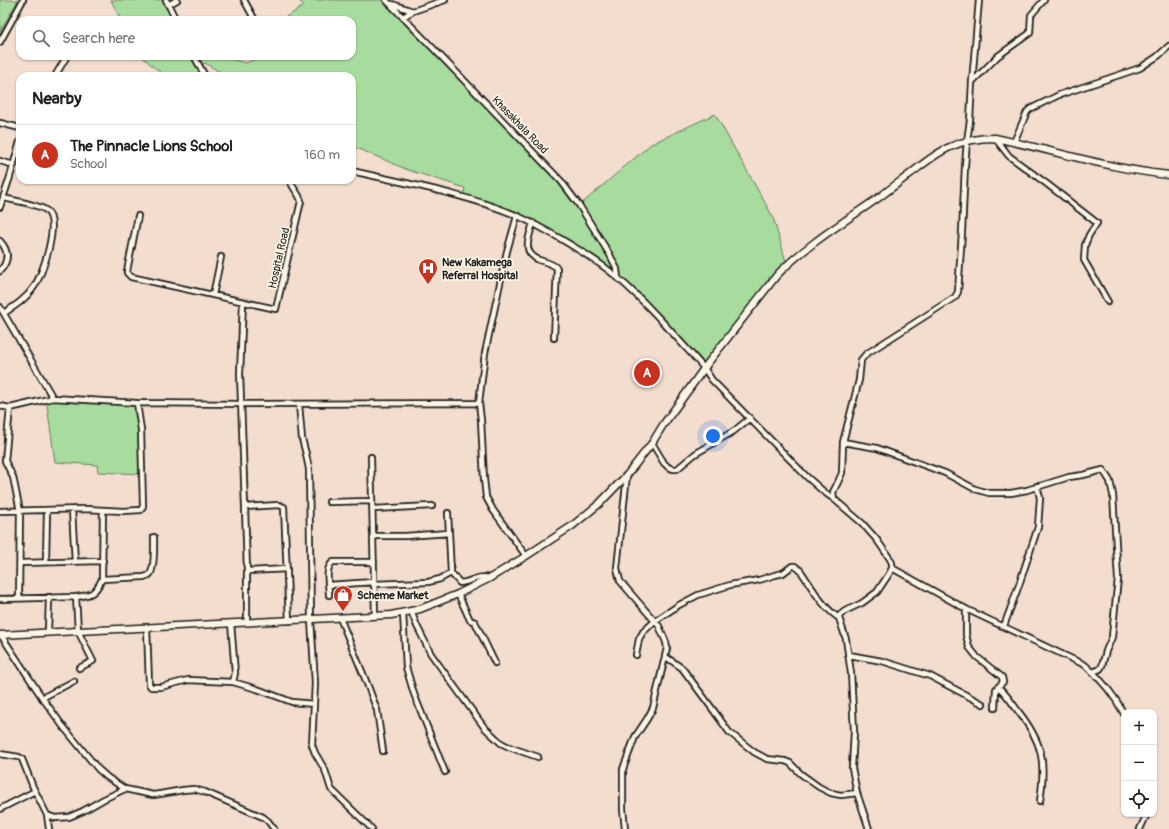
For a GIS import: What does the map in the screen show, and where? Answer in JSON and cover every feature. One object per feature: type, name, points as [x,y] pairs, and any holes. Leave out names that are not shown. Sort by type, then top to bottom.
[{"type":"main road","points":[[1,635],[247,621],[312,620],[403,613],[411,612],[458,594],[490,578],[526,556],[572,526],[599,504],[627,475],[652,443],[663,425],[704,368],[777,275],[806,249],[860,211],[929,159],[951,146],[980,138],[995,138],[1086,159],[1113,167],[1169,175]]},
{"type":"street","points":[[0,42],[23,0]]},
{"type":"street","points":[[174,16],[167,2],[177,0]]},
{"type":"street","points":[[244,0],[253,16]]},
{"type":"street","points":[[403,17],[413,11],[445,0]]},
{"type":"street","points":[[834,499],[833,492],[842,473],[844,442],[859,380],[862,358],[914,322],[955,297],[958,292],[967,141],[970,120],[979,0]]},
{"type":"street","points":[[972,82],[998,56],[1030,32],[1031,15],[1044,0]]},
{"type":"street","points":[[388,2],[413,11]]},
{"type":"street","name":"Khasakhala Road","points":[[388,2],[561,180],[579,205],[610,255],[617,269],[618,278]]},
{"type":"street","points":[[1014,142],[1027,112],[1030,109],[1059,95],[1140,68],[1158,56],[1169,46]]},
{"type":"street","points":[[57,72],[65,60]]},
{"type":"street","points":[[196,60],[203,72]]},
{"type":"street","points":[[0,123],[16,127]]},
{"type":"street","points":[[995,138],[1009,156],[1097,223],[1085,244],[1084,260],[1108,302]]},
{"type":"street","points":[[0,207],[16,157]]},
{"type":"street","points":[[0,161],[14,165]]},
{"type":"street","points":[[356,172],[448,193],[517,216],[533,223],[582,251],[618,278],[640,299],[704,368],[712,380],[807,477],[862,523],[890,559],[892,568],[877,592],[862,603],[840,614],[839,618]]},
{"type":"street","name":"Hospital Road","points":[[243,302],[276,309],[301,201],[291,184]]},
{"type":"street","points":[[2,199],[39,207],[47,211],[51,217],[52,224],[49,246],[39,278],[27,296],[4,313]]},
{"type":"street","points":[[138,216],[127,271],[131,277],[243,302],[240,374],[247,571],[247,621]]},
{"type":"street","points":[[517,216],[507,251],[485,353],[479,403],[482,420],[486,497],[493,510],[526,556]]},
{"type":"street","points":[[533,223],[527,248],[529,253],[557,268],[554,338]]},
{"type":"street","points":[[0,241],[7,253],[7,259],[0,271]]},
{"type":"street","points":[[213,295],[221,257]]},
{"type":"street","points":[[0,307],[53,398]]},
{"type":"street","points":[[0,406],[10,408],[53,398],[137,403],[479,403]]},
{"type":"street","points":[[0,512],[47,510],[139,511],[143,508],[141,430],[137,403]]},
{"type":"street","points":[[299,404],[302,439],[309,468],[312,620],[315,683],[312,745],[325,770],[331,789],[372,829]]},
{"type":"street","points":[[10,408],[5,461],[13,477],[20,511],[20,598]]},
{"type":"street","points":[[652,443],[664,463],[673,469],[681,466],[695,454],[734,431],[750,418]]},
{"type":"street","points":[[844,442],[876,448],[945,473],[975,489],[989,493],[1011,493],[1027,490],[1069,477],[1103,470],[1110,481],[1114,501],[1118,579],[1112,637],[1102,666],[1093,672]]},
{"type":"street","points":[[371,457],[375,615]]},
{"type":"street","points":[[625,829],[623,769],[635,737],[653,708],[667,648],[659,626],[620,581],[618,568],[627,475]]},
{"type":"street","points":[[1004,626],[1038,527],[1040,498],[1036,486]]},
{"type":"street","points":[[329,502],[372,501]]},
{"type":"street","points":[[245,506],[279,505],[284,507],[289,621]]},
{"type":"street","points":[[373,509],[432,506]]},
{"type":"street","points":[[46,562],[47,510]]},
{"type":"street","points":[[72,510],[75,562]]},
{"type":"street","points":[[0,599],[76,597],[93,593],[98,588],[102,580],[103,510]]},
{"type":"street","points":[[448,513],[451,573],[460,583],[465,583],[480,577],[490,578]]},
{"type":"street","points":[[373,536],[405,536],[449,533]]},
{"type":"street","points":[[102,580],[149,576],[153,566],[154,537]]},
{"type":"street","points":[[20,563],[102,561]]},
{"type":"street","points":[[329,595],[328,570],[333,562],[374,562]]},
{"type":"street","points":[[636,655],[640,638],[644,632],[655,621],[679,605],[698,595],[730,585],[759,580],[783,573],[792,566],[795,566],[800,570],[820,602],[831,613],[839,618],[846,639],[851,673],[854,731],[852,768],[857,792],[869,829]]},
{"type":"street","points":[[892,568],[966,609],[1085,665],[1106,685],[1121,709]]},
{"type":"street","points":[[247,571],[287,569]]},
{"type":"street","points":[[329,585],[428,582],[440,580],[451,573]]},
{"type":"street","points":[[458,594],[470,620],[475,622],[495,663]]},
{"type":"street","points":[[48,632],[49,597]]},
{"type":"street","points":[[76,597],[78,631],[93,661],[79,668]]},
{"type":"street","points":[[966,609],[966,635],[969,647],[977,657],[1002,677],[1003,682],[996,689],[995,708]]},
{"type":"street","points":[[411,612],[431,654],[484,727],[501,743],[538,757]]},
{"type":"street","points":[[403,613],[406,667],[414,694],[445,772]]},
{"type":"street","points":[[340,618],[377,710],[383,751]]},
{"type":"street","points":[[231,623],[235,673],[234,682]]},
{"type":"street","points":[[147,627],[149,684],[151,687],[161,687],[188,680],[234,682],[257,688],[292,702],[314,704]]},
{"type":"street","points":[[1,635],[42,698],[62,725],[98,769],[107,777],[125,789],[152,795],[194,789],[205,792],[263,817],[274,829]]},
{"type":"street","points":[[849,655],[882,661],[930,676],[983,704]]},
{"type":"street","points":[[666,657],[682,668],[729,732],[754,752],[766,758],[790,763],[801,774],[819,787],[831,793],[841,795],[857,792]]},
{"type":"street","points":[[42,698],[74,681]]},
{"type":"street","points":[[998,687],[1012,702],[1026,722],[1040,747],[1043,770],[1040,801]]},
{"type":"street","points":[[0,754],[22,758],[46,815],[49,829]]},
{"type":"street","points":[[46,815],[55,818],[69,817],[125,789]]},
{"type":"street","points":[[0,810],[35,791]]},
{"type":"street","points":[[1140,829],[1146,817]]},
{"type":"green space","points":[[0,0],[18,0],[0,32]]},
{"type":"green space","points":[[111,0],[162,0],[171,16],[119,16]]},
{"type":"green space","points":[[299,0],[382,0],[399,18],[431,47],[535,153],[580,205],[651,144],[715,114],[773,217],[787,265],[704,367],[620,278],[529,221],[463,197],[465,188],[408,170],[356,148],[356,72],[220,72],[205,63],[200,66],[203,72],[160,72],[146,60],[234,60],[246,63],[253,60],[356,60],[356,16],[288,16],[304,6]]},
{"type":"green space","points":[[46,398],[137,402],[142,474],[98,472],[97,465],[55,462]]},
{"type":"place","name":"New Kakamega Referral Hospital","points":[[428,285]]},
{"type":"place","name":"The Pinnacle Lions School","points":[[647,373]]},
{"type":"place","name":"Scheme Market","points":[[343,612]]}]
